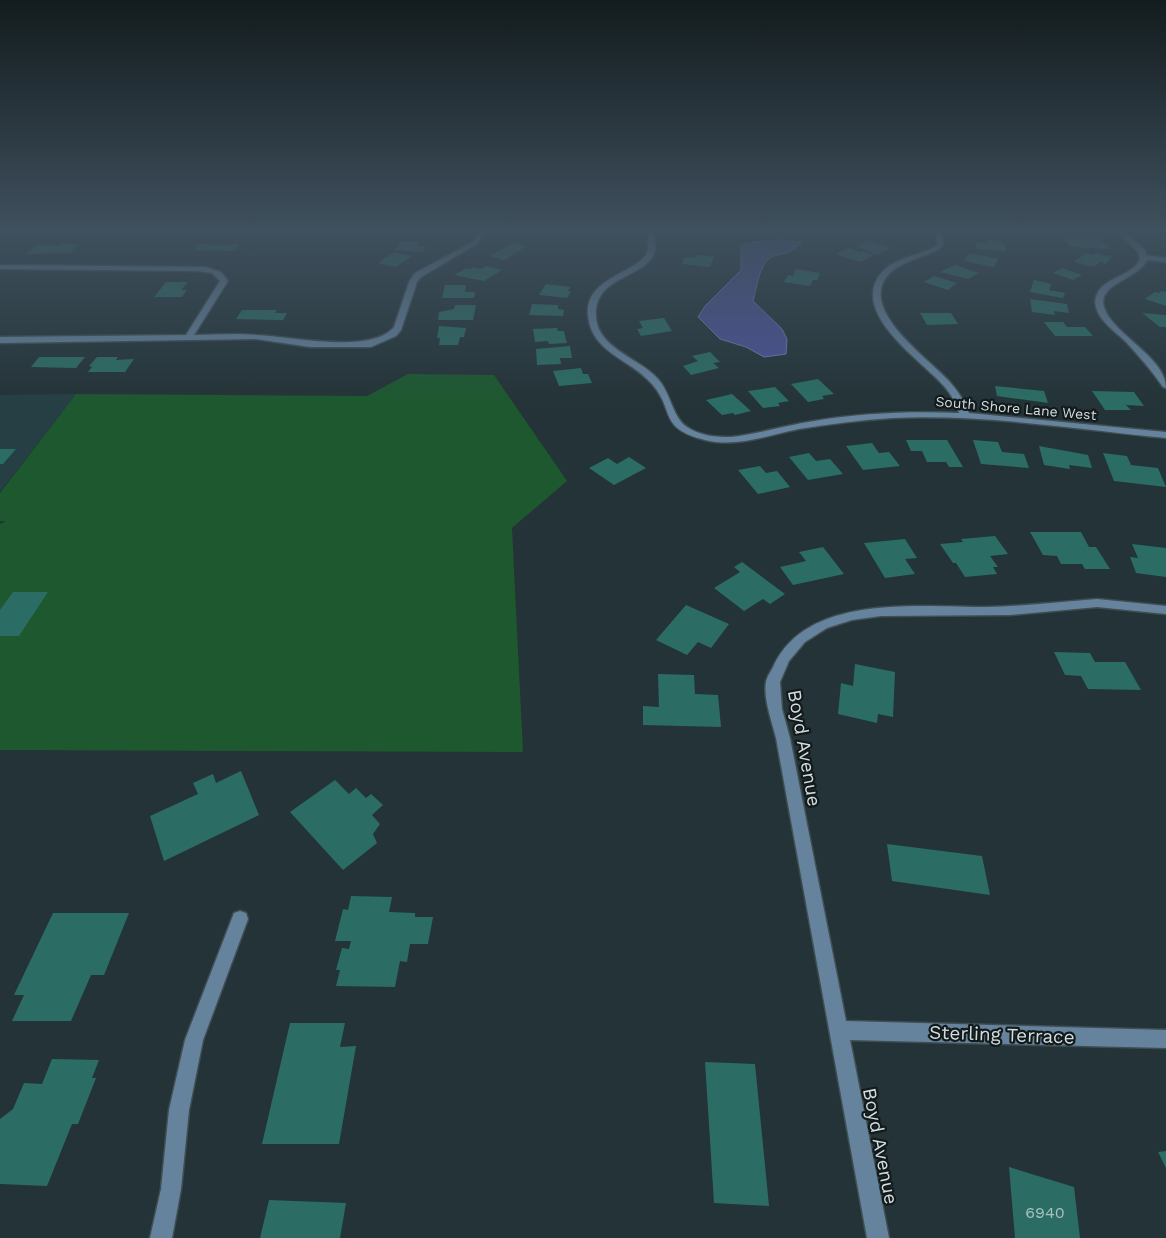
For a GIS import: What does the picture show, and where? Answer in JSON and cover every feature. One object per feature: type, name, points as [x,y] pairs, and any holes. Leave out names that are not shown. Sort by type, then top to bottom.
[{"type":"street","points":[[189,338],[220,288]]},
{"type":"street","points":[[0,340],[256,337],[326,345],[371,344],[383,340],[393,334],[398,328],[411,288]]},
{"type":"street","name":"South Shore Lane West","points":[[603,288],[594,301],[592,314],[595,328],[605,343],[620,358],[654,380],[662,391],[670,414],[677,424],[691,434],[709,439],[730,441],[800,426],[852,418],[907,415],[965,415],[1166,435]]},
{"type":"street","points":[[876,288],[879,305],[888,324],[903,344],[941,378],[954,393],[965,415]]},
{"type":"street","points":[[1109,288],[1103,292],[1099,300],[1100,309],[1107,319],[1146,359],[1166,385]]},
{"type":"street","name":"Boyd Avenue","points":[[878,1238],[783,738],[775,709],[773,682],[784,658],[800,639],[823,625],[851,616],[882,612],[1010,611],[1097,603],[1166,610]]},
{"type":"street","points":[[161,1238],[171,1188],[179,1110],[194,1040],[240,919]]},
{"type":"street","name":"Sterling Terrace","points":[[838,1030],[1166,1039]]},
{"type":"shaded area","points":[[76,394],[0,492],[0,395]]},
{"type":"green space","points":[[408,374],[494,375],[567,481],[512,528],[523,752],[0,750],[0,524],[6,521],[0,521],[0,493],[76,394],[367,396]]},
{"type":"water","points":[[723,288],[756,288],[753,301],[782,329],[787,339],[786,354],[764,357],[746,347],[720,339],[698,317],[705,306]]},
{"type":"building","points":[[161,288],[183,288],[181,290],[187,290],[182,297],[154,297]]},
{"type":"building","points":[[444,288],[466,288],[465,292],[475,292],[474,298],[442,298]]},
{"type":"building","points":[[544,288],[570,288],[568,291],[571,291],[567,298],[539,295]]},
{"type":"building","points":[[1031,288],[1050,288],[1049,290],[1065,293],[1063,298],[1030,292]]},
{"type":"building","points":[[1162,291],[1166,292],[1166,306],[1145,299],[1155,292],[1159,293]]},
{"type":"building","points":[[1030,299],[1067,304],[1069,313],[1054,311],[1055,315],[1032,312]]},
{"type":"building","points":[[532,304],[558,305],[558,309],[564,310],[563,316],[529,315]]},
{"type":"building","points":[[455,305],[476,305],[473,320],[438,320],[439,312],[454,309]]},
{"type":"building","points":[[242,310],[277,310],[275,313],[287,313],[283,320],[236,319]]},
{"type":"building","points":[[920,313],[951,313],[958,324],[927,325]]},
{"type":"building","points":[[1142,313],[1166,315],[1166,327],[1160,327]]},
{"type":"building","points":[[664,318],[672,331],[641,336],[637,329],[643,328],[639,321]]},
{"type":"building","points":[[1044,322],[1063,322],[1067,327],[1085,327],[1093,336],[1055,336]]},
{"type":"building","points":[[439,326],[466,328],[464,337],[460,337],[458,345],[439,345],[440,338],[437,338]]},
{"type":"building","points":[[557,328],[558,331],[564,331],[567,343],[549,344],[548,341],[535,342],[533,329]]},
{"type":"building","points":[[570,346],[572,358],[560,358],[561,364],[537,365],[536,349]]},
{"type":"building","points":[[710,352],[720,362],[713,363],[719,368],[691,375],[683,366],[698,361],[692,356]]},
{"type":"building","points":[[39,357],[85,357],[76,368],[31,367]]},
{"type":"building","points":[[97,357],[118,357],[116,360],[134,359],[125,372],[88,372],[92,367],[89,366]]},
{"type":"building","points":[[581,368],[583,374],[588,374],[592,383],[559,386],[553,371]]},
{"type":"building","points":[[818,379],[834,394],[822,396],[824,399],[808,402],[791,384]]},
{"type":"building","points":[[995,386],[1044,391],[1048,403],[997,396]]},
{"type":"building","points":[[775,387],[789,401],[778,403],[780,406],[763,408],[748,391]]},
{"type":"building","points":[[1092,391],[1134,392],[1144,406],[1126,405],[1131,410],[1105,410]]},
{"type":"building","points":[[732,394],[751,411],[735,415],[733,413],[722,415],[706,400]]},
{"type":"building","points":[[906,440],[947,440],[963,467],[949,467],[946,462],[927,462],[922,451],[911,451]]},
{"type":"building","points":[[973,440],[998,442],[1002,452],[1024,454],[1029,468],[981,464]]},
{"type":"building","points":[[872,443],[879,453],[889,452],[900,466],[863,470],[846,446]]},
{"type":"building","points":[[1039,446],[1088,455],[1092,468],[1069,465],[1070,469],[1044,465]]},
{"type":"building","points":[[0,449],[16,449],[3,464],[0,464]]},
{"type":"building","points":[[809,453],[816,461],[830,459],[843,474],[808,480],[789,457]]},
{"type":"building","points":[[1103,453],[1127,456],[1131,465],[1158,468],[1166,487],[1114,481]]},
{"type":"building","points":[[629,457],[646,468],[614,485],[589,468],[608,458],[617,464]]},
{"type":"building","points":[[760,466],[766,473],[777,471],[790,487],[758,494],[738,470]]},
{"type":"building","points":[[1030,532],[1081,532],[1089,547],[1096,547],[1110,569],[1085,569],[1082,564],[1061,564],[1057,556],[1043,555]]},
{"type":"building","points":[[995,536],[1008,554],[990,556],[998,567],[993,567],[997,574],[965,577],[940,544],[963,542],[961,539]]},
{"type":"building","points":[[905,539],[917,558],[905,559],[915,574],[885,578],[864,543]]},
{"type":"building","points":[[1132,544],[1166,548],[1166,577],[1136,573],[1130,557],[1138,558]]},
{"type":"building","points":[[823,547],[844,574],[793,585],[780,567],[806,561],[799,552]]},
{"type":"building","points":[[742,562],[785,594],[770,604],[763,599],[744,611],[714,588],[740,572],[734,567]]},
{"type":"building","points":[[13,592],[48,592],[19,636],[0,636],[0,610]]},
{"type":"building","points":[[686,605],[729,624],[711,648],[698,642],[687,655],[656,640]]},
{"type":"building","points":[[1054,652],[1090,653],[1095,662],[1125,662],[1141,690],[1088,689],[1081,676],[1065,675]]},
{"type":"building","points":[[855,664],[895,672],[893,717],[878,714],[877,723],[838,714],[841,683],[853,686]]},
{"type":"building","points":[[658,674],[694,675],[695,694],[718,695],[721,727],[643,725],[643,706],[659,707]]},
{"type":"building","points":[[241,771],[259,815],[164,861],[150,816],[198,794],[193,783],[213,774],[216,783]]},
{"type":"building","points":[[335,780],[349,794],[356,788],[366,798],[371,794],[383,805],[372,815],[380,824],[373,834],[377,843],[343,870],[290,812]]},
{"type":"building","points":[[887,844],[982,856],[990,895],[892,881]]},
{"type":"building","points":[[351,896],[392,897],[389,912],[415,913],[415,917],[433,917],[428,944],[410,944],[407,962],[400,961],[395,987],[336,986],[340,970],[336,970],[342,948],[349,949],[351,941],[335,941],[343,909],[348,910]]},
{"type":"building","points":[[53,913],[129,913],[104,975],[91,975],[71,1021],[12,1021],[24,995],[14,995]]},
{"type":"building","points":[[290,1023],[345,1023],[340,1047],[356,1046],[339,1144],[262,1144]]},
{"type":"building","points":[[52,1059],[99,1060],[92,1078],[96,1078],[78,1124],[72,1124],[47,1186],[0,1184],[0,1119],[13,1109],[24,1083],[42,1084]]},
{"type":"building","points":[[705,1062],[755,1064],[769,1206],[714,1203]]},
{"type":"building","points":[[1166,1151],[1166,1168],[1158,1152]]},
{"type":"building","points":[[1009,1167],[1074,1187],[1080,1238],[1015,1238]]},
{"type":"building","points":[[269,1200],[346,1203],[340,1238],[260,1238]]}]
